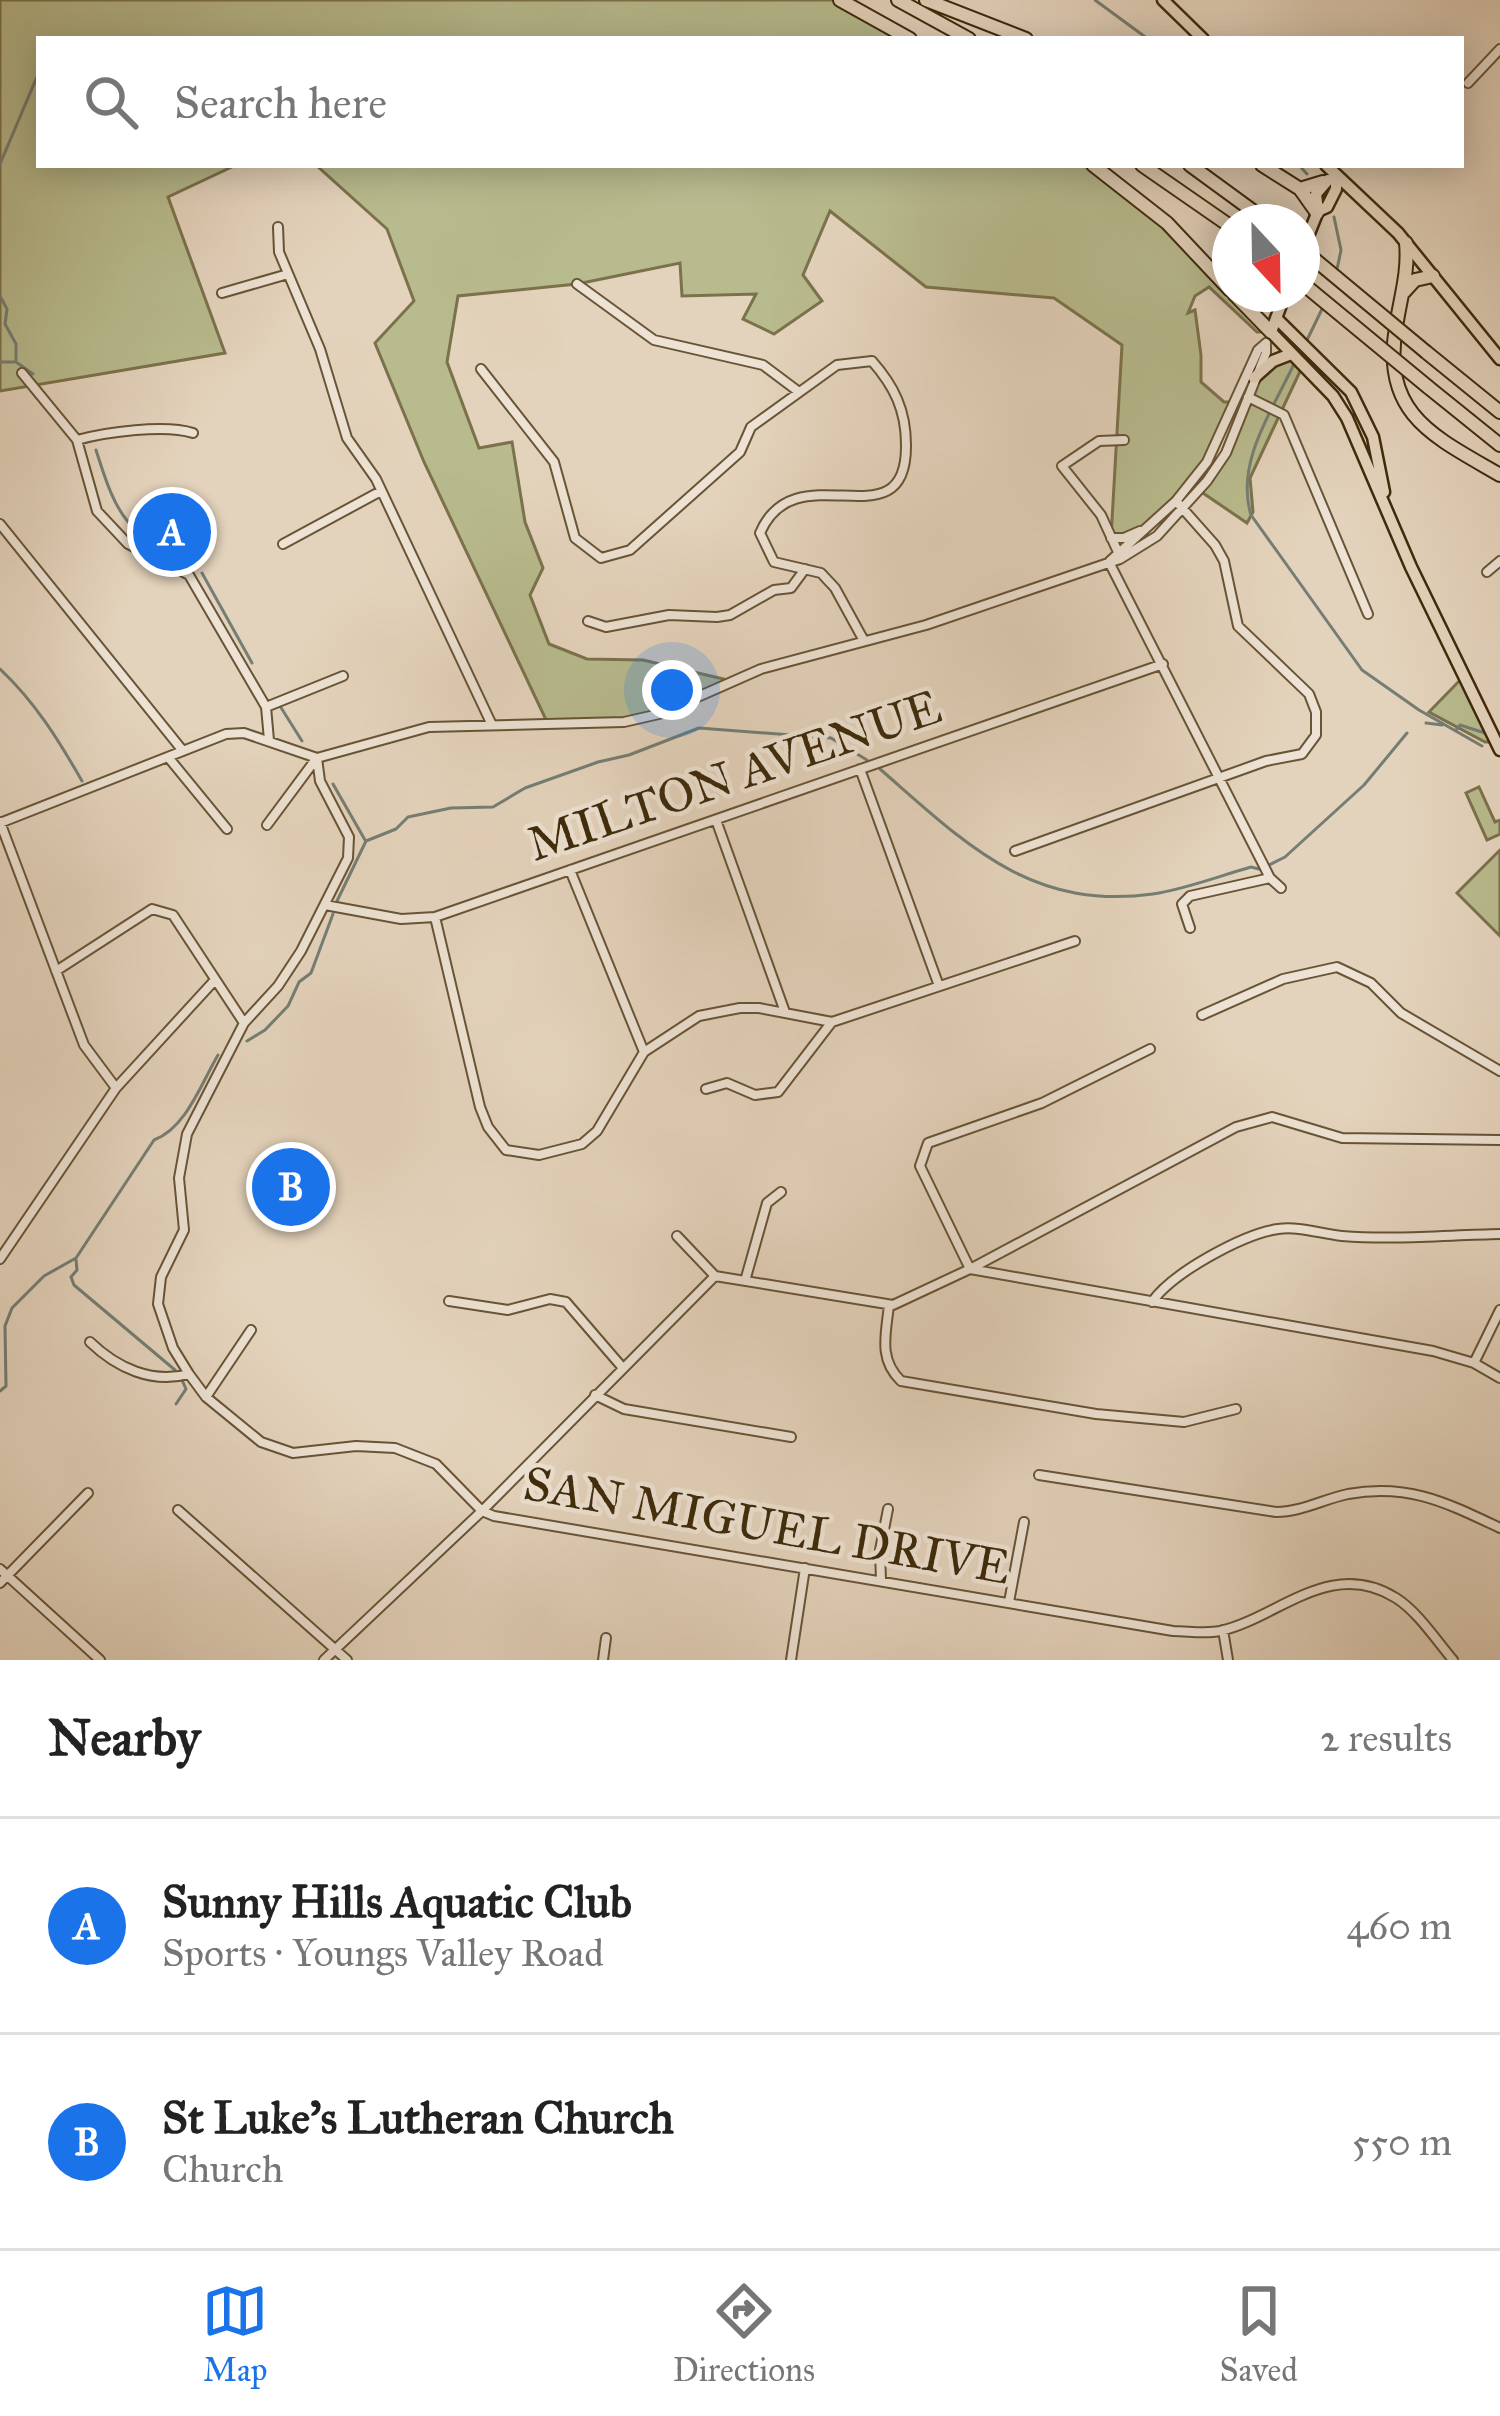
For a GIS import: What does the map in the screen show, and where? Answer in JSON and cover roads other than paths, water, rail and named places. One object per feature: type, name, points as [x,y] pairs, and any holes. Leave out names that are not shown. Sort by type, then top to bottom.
[{"type":"highway","points":[[839,0],[905,36]]},
{"type":"highway","points":[[898,0],[964,36]]},
{"type":"highway","points":[[926,0],[1018,36]]},
{"type":"highway","points":[[1097,168],[1167,223],[1212,271]]},
{"type":"highway","points":[[1146,168],[1212,214]]},
{"type":"highway","points":[[1194,168],[1243,204]]},
{"type":"highway","points":[[1267,168],[1300,189],[1311,204]]},
{"type":"highway","points":[[1300,189],[1330,179]]},
{"type":"highway","points":[[1406,243],[1393,357],[1394,376],[1407,410],[1434,435],[1500,475]]},
{"type":"highway","points":[[1320,265],[1500,412]]},
{"type":"highway","points":[[1401,298],[1414,280],[1433,276]]},
{"type":"highway","points":[[1320,298],[1500,445]]},
{"type":"highway","points":[[1252,312],[1271,332]]},
{"type":"main road","points":[[1163,0],[1200,36]]},
{"type":"main road","points":[[1327,168],[1330,179],[1406,243],[1500,359]]},
{"type":"main road","points":[[1317,204],[1316,194],[1330,179]]},
{"type":"main road","points":[[1271,332],[1278,312]]},
{"type":"main road","points":[[1271,332],[1292,332],[1351,392],[1373,437],[1388,513]]},
{"type":"main road","points":[[1271,332],[1347,418],[1500,750]]},
{"type":"main road","points":[[1251,375],[1291,354]]},
{"type":"street","points":[[1468,83],[1500,49]]},
{"type":"street","points":[[278,227],[277,246],[320,349],[347,438],[381,490],[492,725]]},
{"type":"street","points":[[222,293],[288,274]]},
{"type":"street","points":[[578,284],[654,340],[763,365],[799,392]]},
{"type":"street","points":[[116,1088],[84,1045],[0,822],[226,734],[244,733],[317,758],[429,727],[624,722],[659,714],[761,669],[926,626],[1109,562],[1157,536],[1179,505],[1266,353],[1271,332]]},
{"type":"street","points":[[481,369],[554,462],[575,538],[601,558],[630,550],[740,452],[751,427],[799,392],[837,365],[872,361],[894,386],[906,429],[906,464],[893,486],[870,498],[816,492],[802,496],[765,521],[760,533],[774,562],[820,573],[835,587],[863,639]]},
{"type":"street","points":[[22,373],[77,440],[98,511],[128,544],[189,575],[266,707],[269,740]]},
{"type":"street","points":[[1243,395],[1281,411],[1368,614]]},
{"type":"street","points":[[77,440],[178,428],[193,433]]},
{"type":"street","points":[[1118,552],[1101,515],[1062,466],[1099,441],[1124,440]]},
{"type":"street","points":[[284,544],[381,490]]},
{"type":"street","points":[[1109,562],[1179,505]]},
{"type":"street","points":[[1015,851],[1266,761],[1302,754],[1316,735],[1316,712],[1301,683],[1238,626],[1224,561],[1215,544],[1179,505]]},
{"type":"street","points":[[0,524],[183,751]]},
{"type":"street","points":[[1112,538],[1147,527]]},
{"type":"street","points":[[1487,572],[1500,561]]},
{"type":"street","points":[[1109,562],[1217,779],[1270,878],[1280,888]]},
{"type":"street","points":[[588,621],[606,626],[669,615],[730,615],[774,590],[791,588],[805,569]]},
{"type":"street","name":"MILTON AVENUE","points":[[325,905],[401,920],[435,917],[1162,664]]},
{"type":"street","points":[[266,707],[343,676]]},
{"type":"street","points":[[168,757],[227,829]]},
{"type":"street","points":[[267,824],[317,758]]},
{"type":"street","name":"SAN MIGUEL DRIVE","points":[[317,758],[320,781],[339,812],[350,848],[289,970],[244,1023],[187,1134],[179,1178],[184,1230],[158,1293],[167,1332],[189,1374],[206,1397],[261,1442],[282,1451],[376,1446],[423,1458],[446,1472],[482,1511],[1173,1631],[1223,1630],[1330,1585],[1364,1588],[1394,1597],[1453,1660]]},
{"type":"street","points":[[860,769],[939,986]]},
{"type":"street","points":[[716,820],[785,1013]]},
{"type":"street","points":[[571,870],[644,1052]]},
{"type":"street","points":[[1190,928],[1182,904],[1190,896],[1270,878]]},
{"type":"street","points":[[56,971],[152,908],[173,915],[244,1023]]},
{"type":"street","points":[[435,917],[488,1127],[506,1150],[549,1154],[590,1139],[644,1052],[699,1016],[740,1008],[832,1022],[1075,941]]},
{"type":"street","points":[[1202,1015],[1283,979],[1337,967],[1371,983],[1401,1013],[1500,1071]]},
{"type":"street","points":[[0,1259],[116,1088],[214,981]]},
{"type":"street","points":[[706,1089],[727,1083],[755,1095],[778,1092],[832,1022]]},
{"type":"street","points":[[970,1269],[920,1166],[928,1143],[1042,1103],[1150,1049]]},
{"type":"street","points":[[677,1236],[716,1276],[889,1305],[914,1298],[1236,1126],[1272,1117],[1342,1138],[1500,1140]]},
{"type":"street","points":[[745,1281],[767,1203],[781,1192]]},
{"type":"street","points":[[1153,1302],[1162,1288],[1231,1246],[1282,1228],[1339,1236],[1500,1234]]},
{"type":"street","points":[[970,1269],[1328,1330],[1474,1363],[1500,1378]]},
{"type":"street","points":[[323,1660],[482,1511],[716,1276]]},
{"type":"street","points":[[449,1301],[508,1310],[550,1299],[566,1302],[622,1367]]},
{"type":"street","points":[[889,1305],[884,1353],[901,1381],[1096,1414],[1184,1422],[1236,1409]]},
{"type":"street","points":[[1474,1363],[1500,1310]]},
{"type":"street","points":[[206,1397],[250,1330]]},
{"type":"street","points":[[90,1342],[140,1374],[165,1378],[189,1374]]},
{"type":"street","points":[[595,1395],[624,1409],[790,1437]]},
{"type":"street","points":[[1039,1475],[1276,1513],[1353,1493],[1393,1491],[1431,1496],[1500,1528]]},
{"type":"street","points":[[4,1581],[88,1493]]},
{"type":"street","points":[[880,1581],[888,1509]]},
{"type":"street","points":[[178,1510],[347,1660]]},
{"type":"street","points":[[1010,1602],[1024,1522]]},
{"type":"street","points":[[791,1660],[805,1568]]},
{"type":"street","points":[[0,1569],[4,1581],[100,1660]]},
{"type":"street","points":[[1223,1630],[1228,1660]]},
{"type":"street","points":[[603,1660],[606,1638]]},
{"type":"waterway","points":[[1095,0],[1144,36]]},
{"type":"waterway","points":[[0,164],[36,79]]},
{"type":"waterway","points":[[1302,168],[1307,174]]},
{"type":"waterway","points":[[1334,217],[1341,250],[1336,274]]},
{"type":"waterway","points":[[0,296],[7,309],[5,324],[16,344],[16,362],[33,374]]},
{"type":"waterway","points":[[1307,340],[1324,305]]},
{"type":"waterway","points":[[0,362],[16,362]]},
{"type":"waterway","points":[[1294,364],[1252,457],[1247,496],[1251,515],[1362,670],[1482,746]]},
{"type":"waterway","points":[[96,450],[111,493],[128,521],[153,543],[193,564]]},
{"type":"waterway","points":[[202,573],[252,663]]},
{"type":"waterway","points":[[0,669],[45,722],[82,781]]},
{"type":"waterway","points":[[280,706],[302,741]]},
{"type":"waterway","points":[[1426,723],[1442,725]]},
{"type":"waterway","points":[[1456,730],[1460,725],[1485,733]]},
{"type":"waterway","points":[[337,901],[366,841],[396,829],[408,817],[451,808],[493,807],[525,788],[699,728],[831,738],[867,760]]},
{"type":"waterway","points":[[1269,865],[1285,857],[1364,785],[1407,733]]},
{"type":"waterway","points":[[880,769],[971,846],[1002,866],[1070,892],[1109,897],[1153,894],[1251,867],[1259,869]]},
{"type":"waterway","points":[[333,784],[365,840]]},
{"type":"waterway","points":[[247,1041],[288,1006],[299,982],[311,973],[333,914]]},
{"type":"waterway","points":[[0,1391],[6,1386],[5,1326],[12,1308],[44,1276],[76,1258],[154,1140],[184,1115],[218,1055]]},
{"type":"waterway","points":[[76,1260],[77,1270],[71,1277],[74,1285],[175,1370]]},
{"type":"waterway","points":[[176,1404],[186,1389],[182,1380]]},
{"type":"place","name":"Sunny Hills Aquatic Club","points":[[172,532]]},
{"type":"place","name":"St Luke's Lutheran Church","points":[[291,1187]]}]
